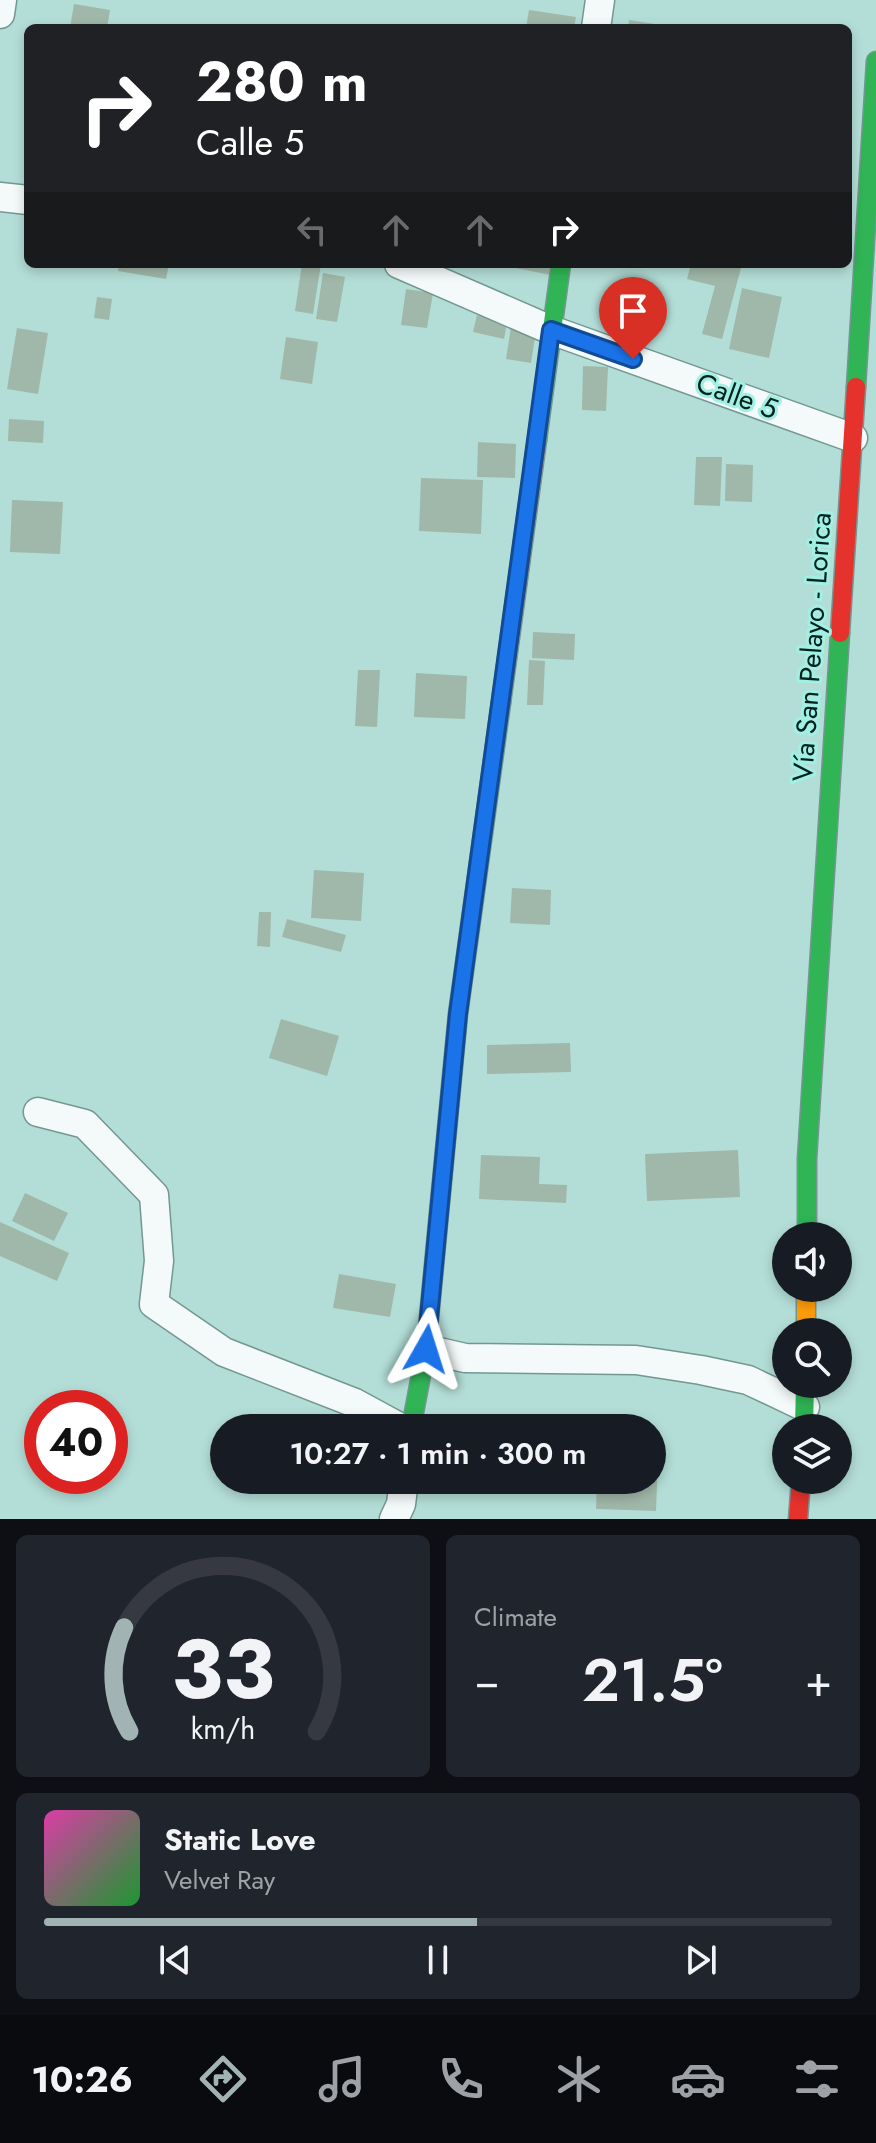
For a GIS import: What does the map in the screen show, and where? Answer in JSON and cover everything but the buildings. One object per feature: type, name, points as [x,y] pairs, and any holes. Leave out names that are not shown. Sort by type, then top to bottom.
[{"type":"main road","name":"Vía San Pelayo - Lorica","points":[[807,1222],[807,1159],[876,61]]},
{"type":"main road","points":[[414,1414],[426,1349],[458,1014],[560,268]]},
{"type":"main road","points":[[798,1519],[800,1494]]},
{"type":"street","points":[[0,14],[2,0]]},
{"type":"street","points":[[597,24],[600,0]]},
{"type":"street","points":[[0,197],[24,200]]},
{"type":"street","name":"Calle 5","points":[[408,268],[551,330],[853,438]]},
{"type":"street","points":[[38,1112],[85,1124],[154,1195],[159,1261],[154,1304],[224,1352],[355,1403],[375,1414]]},
{"type":"street","points":[[426,1349],[465,1358],[636,1360],[748,1380],[805,1406]]},
{"type":"street","points":[[394,1519],[402,1494]]},
{"type":"traffic: fast","points":[[856,387],[876,61]]},
{"type":"traffic: fast","points":[[537,440],[560,268]]},
{"type":"traffic: fast","points":[[807,1222],[807,1159],[840,633]]},
{"type":"traffic: fast","points":[[414,1414],[426,1349],[458,1014],[501,703]]},
{"type":"traffic: fast","points":[[804,1414],[805,1398]]},
{"type":"traffic: slow","points":[[806,1302],[806,1318]]},
{"type":"traffic: jam","points":[[840,633],[856,387]]},
{"type":"traffic: jam","points":[[501,703],[537,440]]},
{"type":"traffic: jam","points":[[798,1519],[800,1494]]},
{"type":"route","points":[[426,1349],[458,1014],[551,330],[633,359]]}]
